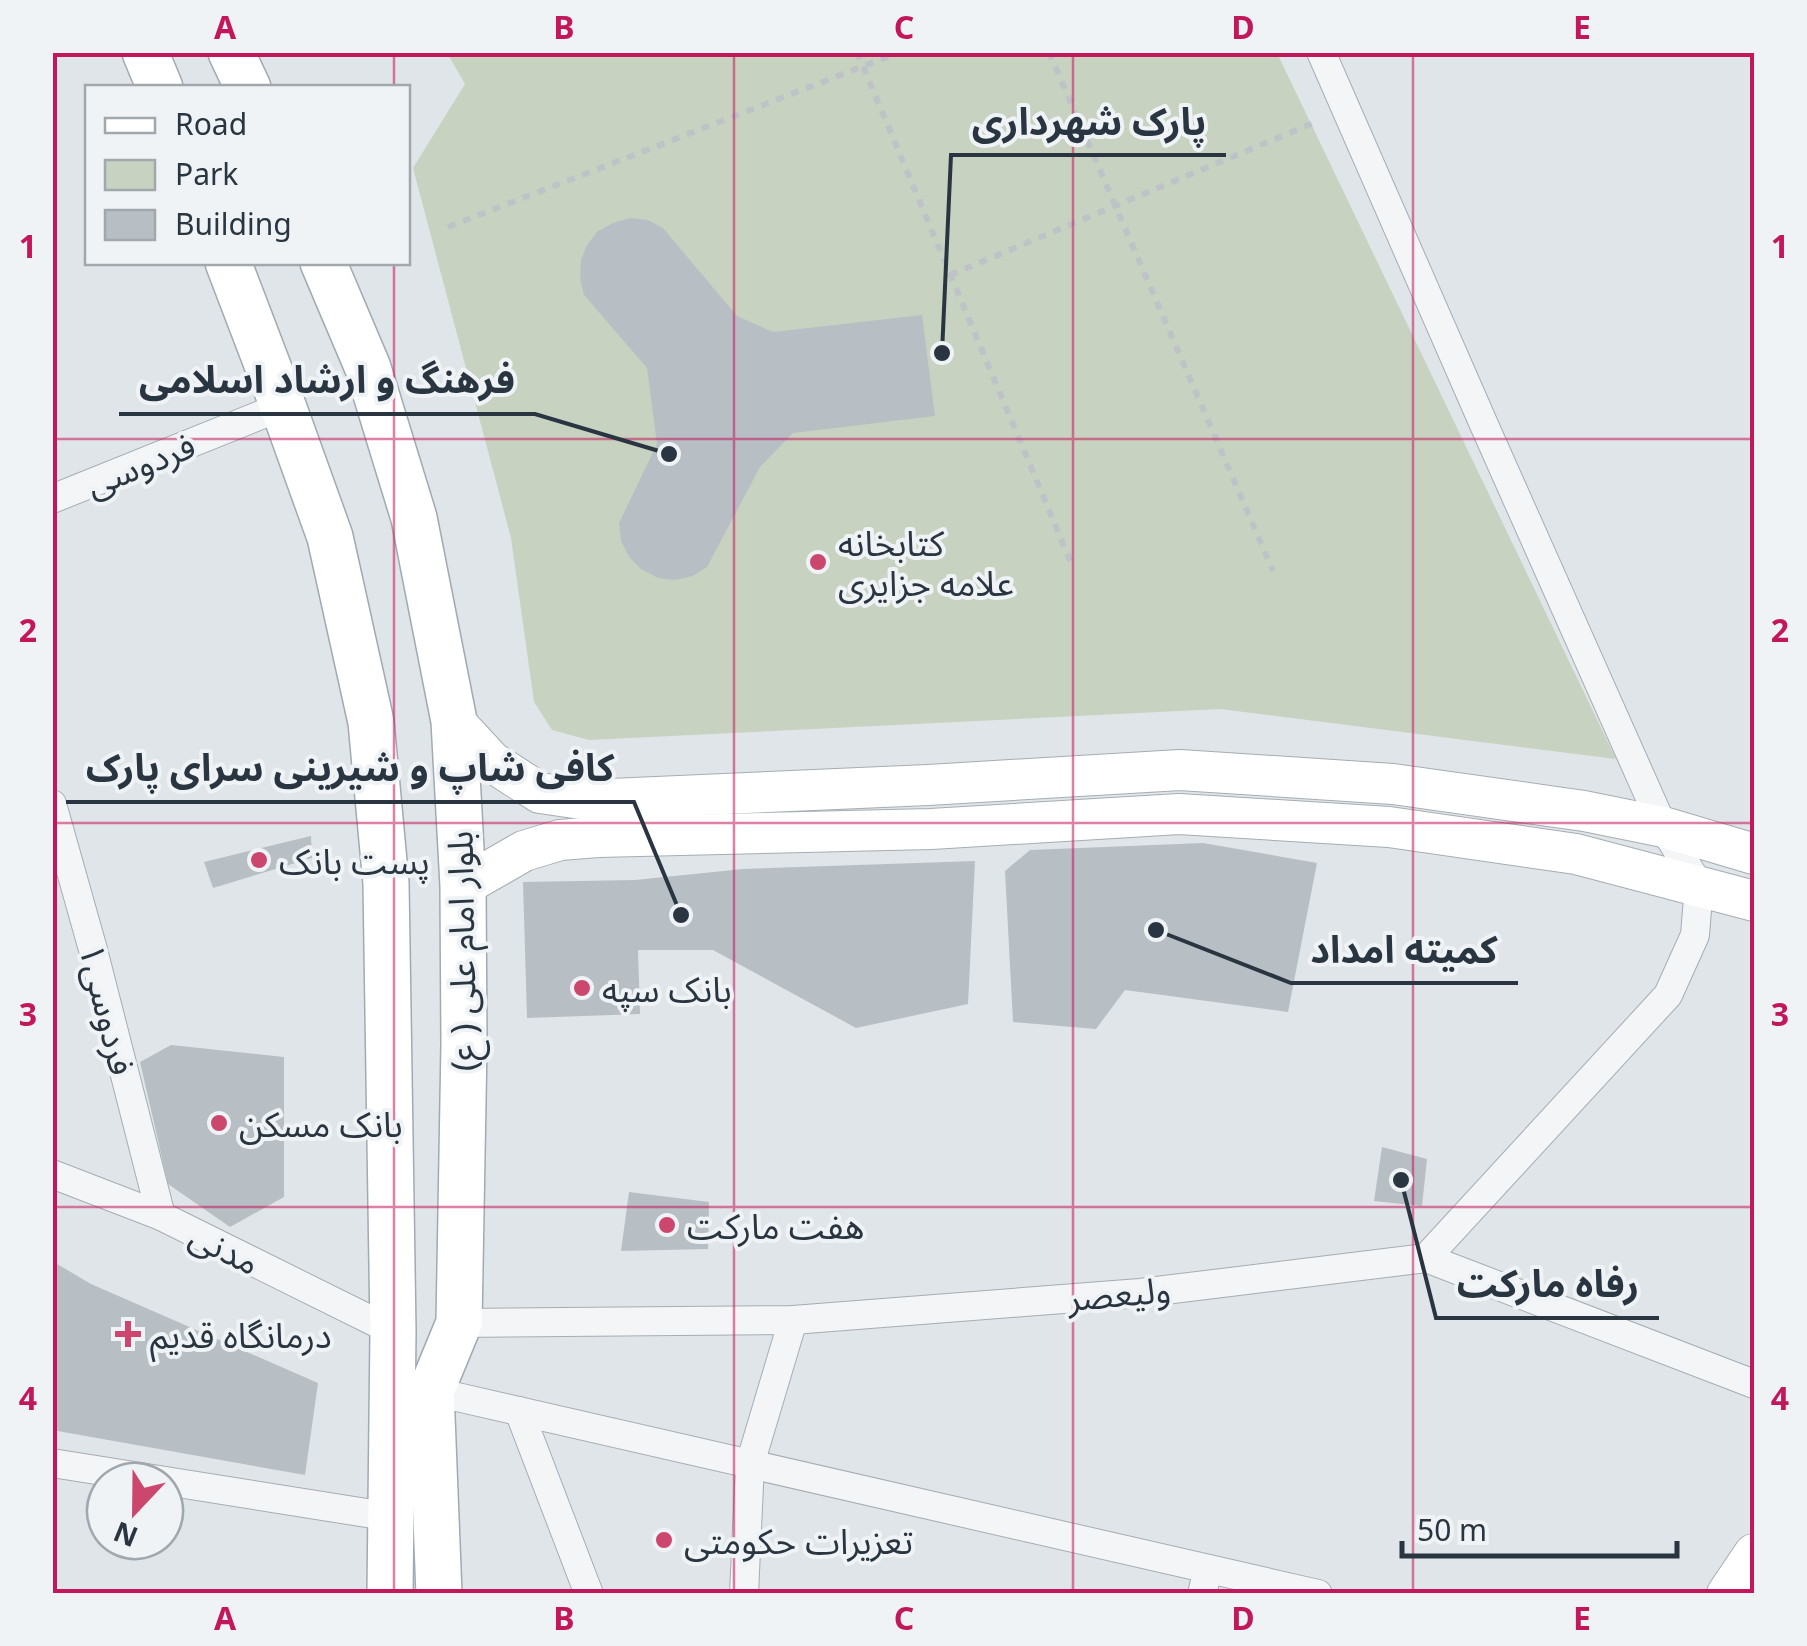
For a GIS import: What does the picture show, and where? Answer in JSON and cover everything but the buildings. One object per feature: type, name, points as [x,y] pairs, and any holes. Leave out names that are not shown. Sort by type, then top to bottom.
[{"type":"main road","points":[[145,52],[159,85]]},
{"type":"main road","points":[[231,52],[247,85]]},
{"type":"main road","points":[[229,265],[330,537],[371,722],[386,884],[393,1331],[390,1594]]},
{"type":"main road","name":"بلوار امام علی ( ع)","points":[[324,265],[368,368],[414,518],[454,721],[463,886],[464,1044],[459,1324],[430,1391],[439,1594]]},
{"type":"main road","points":[[454,721],[492,762],[540,792],[588,800],[1180,770],[1393,784],[1584,811],[1663,827],[1754,854]]},
{"type":"main road","points":[[463,886],[524,851],[560,840],[931,829],[1180,814],[1389,828],[1576,854],[1754,901]]},
{"type":"main road","points":[[1727,1594],[1754,1554]]},
{"type":"street","points":[[1321,52],[1663,827],[1699,885],[1695,935],[1668,994],[1426,1258]]},
{"type":"street","name":"فردوسی","points":[[52,499],[283,406]]},
{"type":"street","name":"فردوسی۱","points":[[52,804],[161,1216]]},
{"type":"street","name":"مدنی","points":[[52,1174],[161,1216],[393,1331]]},
{"type":"street","name":"ولیعصر","points":[[459,1324],[793,1320],[1140,1292],[1426,1258],[1754,1384]]},
{"type":"street","points":[[744,1594],[750,1464],[793,1320]]},
{"type":"street","points":[[430,1391],[750,1464],[1205,1581],[1318,1594]]},
{"type":"street","points":[[519,1411],[589,1594]]},
{"type":"street","points":[[52,1463],[392,1516]]},
{"type":"path","points":[[858,52],[1072,566]]},
{"type":"path","points":[[448,227],[900,52]]},
{"type":"path","points":[[1049,52],[1273,570]]},
{"type":"path","points":[[950,275],[1346,109]]},
{"type":"green space","points":[[447,53],[1277,53],[1616,759],[1220,709],[589,740],[552,730],[534,702],[511,538],[413,168],[465,84]]},
{"type":"place","name":"پارک شهرداری","points":[[942,353]]},
{"type":"place","name":"فرهنگ و ارشاد اسلامی","points":[[669,454]]},
{"type":"place","name":"کتابخانه علامه جزایری","points":[[818,562]]},
{"type":"place","name":"پست بانک","points":[[259,860]]},
{"type":"place","name":"کافی شاپ و شیرینی سرای پارک","points":[[681,915]]},
{"type":"place","name":"کمیته امداد","points":[[1156,930]]},
{"type":"place","name":"بانک سپه","points":[[582,988]]},
{"type":"place","name":"بانک مسکن","points":[[219,1123]]},
{"type":"place","name":"رفاه مارکت","points":[[1401,1180]]},
{"type":"place","name":"هفت مارکت","points":[[667,1225]]},
{"type":"place","name":"درمانگاه قدیم","points":[[128,1334]]},
{"type":"place","name":"تعزیرات حکومتی","points":[[664,1540]]}]
